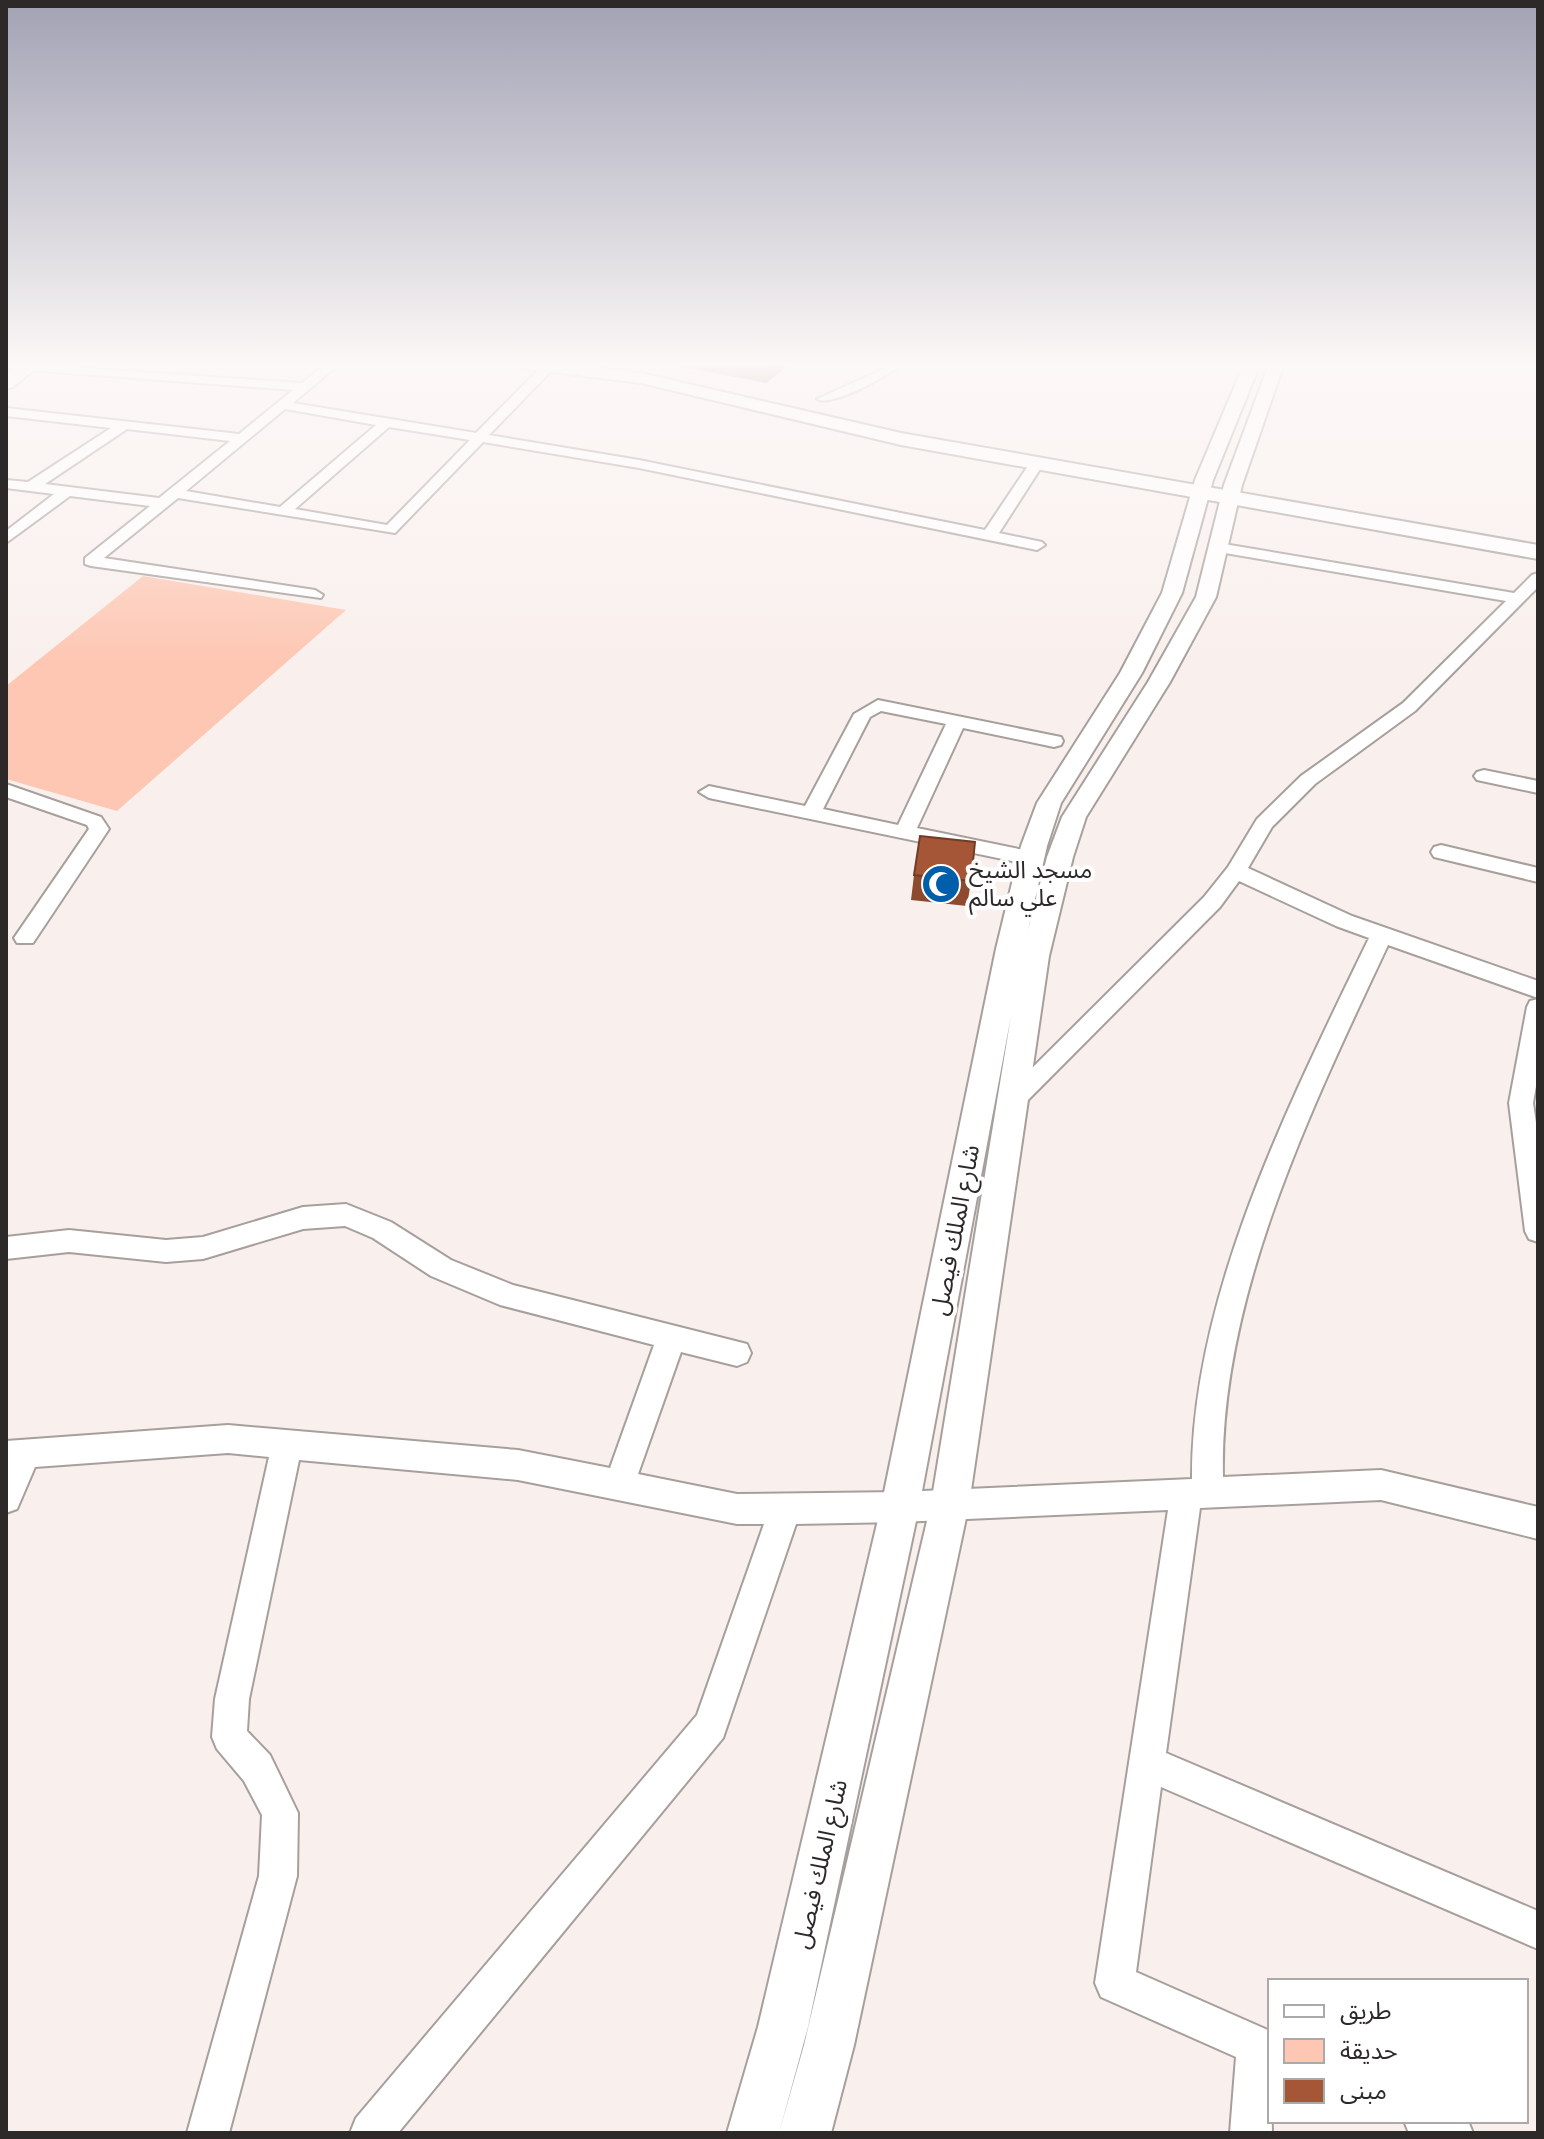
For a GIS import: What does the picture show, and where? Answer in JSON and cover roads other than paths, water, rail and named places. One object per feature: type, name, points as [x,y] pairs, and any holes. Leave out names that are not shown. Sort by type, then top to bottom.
[{"type":"main road","points":[[1043,464],[1202,486]]},
{"type":"main road","points":[[1086,464],[1202,486],[1538,540]]},
{"type":"main road","points":[[1232,491],[1538,552]]},
{"type":"street","points":[[31,487],[66,464]]},
{"type":"street","points":[[211,464],[91,561],[315,595]]},
{"type":"street","points":[[283,512],[339,464]]},
{"type":"street","points":[[175,493],[390,530],[455,464]]},
{"type":"street","points":[[638,464],[1037,545]]},
{"type":"street","points":[[989,536],[1036,464]]},
{"type":"street","name":"شارع الملك فيصل","points":[[753,2133],[783,2027],[900,1507],[1031,858],[1049,803],[1131,673],[1172,593],[1211,464]]},
{"type":"street","name":"شارع الملك فيصل","points":[[805,2133],[829,2045],[950,1504],[1035,956],[1060,857],[1074,817],[1159,682],[1206,597],[1242,464]]},
{"type":"street","points":[[6,484],[162,503]]},
{"type":"street","points":[[6,538],[68,491]]},
{"type":"street","points":[[1218,548],[1518,598]]},
{"type":"street","points":[[1013,1099],[1212,902],[1236,871],[1264,823],[1308,780],[1409,707],[1538,578]]},
{"type":"street","points":[[811,813],[863,714],[870,708],[888,705],[1054,741]]},
{"type":"street","points":[[905,832],[957,720]]},
{"type":"street","points":[[1484,776],[1538,787]]},
{"type":"street","points":[[6,790],[94,821],[99,829],[25,938]]},
{"type":"street","points":[[709,792],[1031,858]]},
{"type":"street","points":[[1441,852],[1538,875]]},
{"type":"street","points":[[1236,871],[1295,901],[1381,936],[1538,990]]},
{"type":"street","points":[[1251,2133],[1264,2049],[1115,1983],[1147,1763],[1230,1305],[1260,1215],[1313,1079],[1381,936]]},
{"type":"street","points":[[1538,1007],[1530,1105],[1538,1231]]},
{"type":"street","points":[[6,1248],[69,1241],[166,1251],[203,1248],[303,1218],[346,1215],[382,1230],[441,1268],[510,1296],[737,1353]]},
{"type":"street","points":[[619,1485],[671,1338]]},
{"type":"street","points":[[6,1498],[16,1454],[228,1439],[518,1465],[737,1509],[900,1507],[1381,1485],[1538,1523]]},
{"type":"street","points":[[208,2133],[278,1876],[280,1813],[257,1768],[229,1737],[232,1699],[287,1445]]},
{"type":"street","points":[[371,2133],[711,1726],[785,1509]]},
{"type":"street","points":[[1147,1763],[1538,1930]]},
{"type":"street","points":[[1430,2123],[1452,2133]]},
{"type":"place","name":"مسجد الشيخ علي سالم","points":[[941,884]]}]
